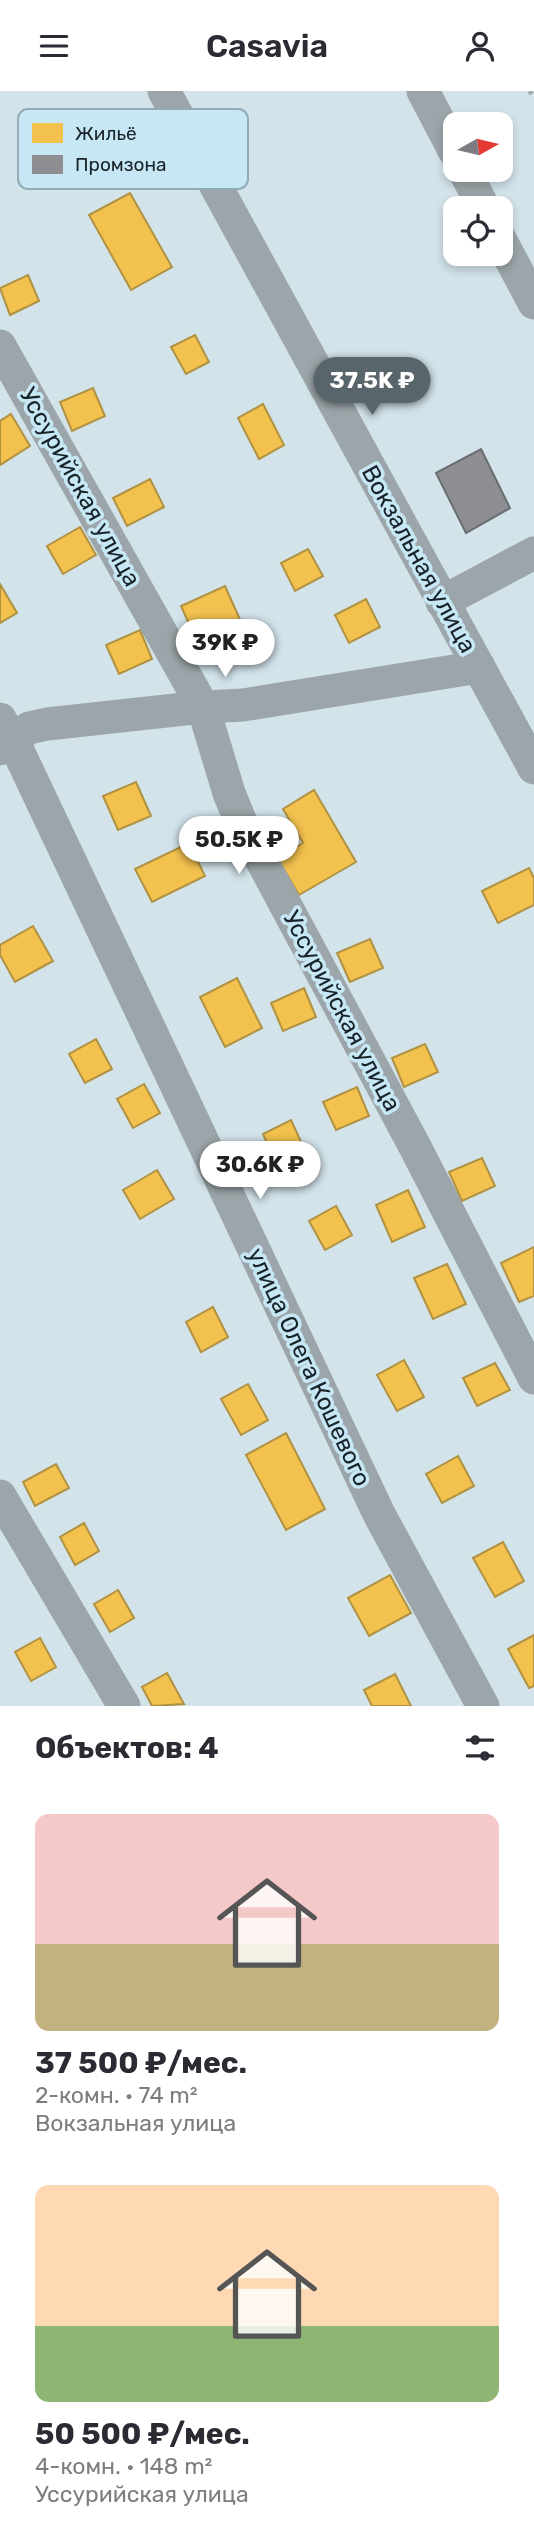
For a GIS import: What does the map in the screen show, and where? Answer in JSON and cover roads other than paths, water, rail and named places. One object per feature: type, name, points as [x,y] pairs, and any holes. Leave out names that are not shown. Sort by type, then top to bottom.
[{"type":"street","name":"Вокзальная улица","points":[[164,91],[174,109]]},
{"type":"street","points":[[423,91],[443,129]]},
{"type":"street","name":"Вокзальная улица","points":[[217,189],[534,768]]},
{"type":"street","points":[[513,263],[534,303]]},
{"type":"street","name":"Уссурийская улица","points":[[0,346],[203,707],[240,820],[414,1145],[534,1378]]},
{"type":"street","points":[[442,602],[534,553]]},
{"type":"street","points":[[4,735],[47,724],[243,705],[479,667]]},
{"type":"street","name":"улица Олега Кошевого","points":[[4,735],[379,1514],[483,1706]]},
{"type":"street","points":[[0,1496],[124,1706]]},
{"type":"railway","points":[[530,91],[534,99]]}]
